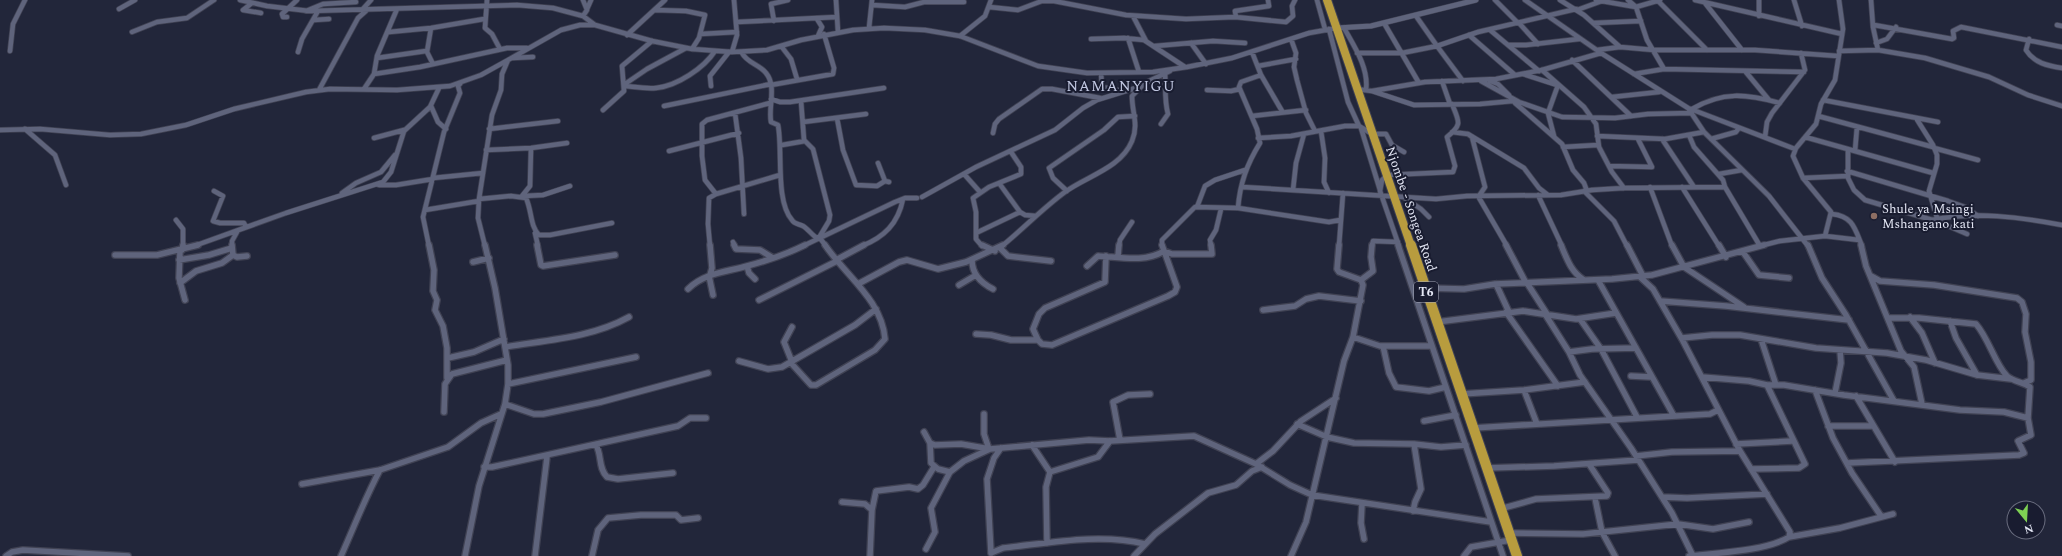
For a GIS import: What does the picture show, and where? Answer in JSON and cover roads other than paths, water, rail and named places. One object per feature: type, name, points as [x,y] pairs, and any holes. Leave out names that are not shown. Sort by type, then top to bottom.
[{"type":"highway","name":"T6","points":[[1327,0],[1334,29]]},
{"type":"highway","name":"Njombe - Songea Road","points":[[1334,29],[1361,89],[1372,134],[1388,179],[1398,196],[1424,288],[1517,556]]},
{"type":"street","points":[[10,51],[10,40],[15,16],[25,0]]},
{"type":"street","points":[[118,9],[135,0]]},
{"type":"street","points":[[132,32],[156,22],[187,18],[214,0]]},
{"type":"street","points":[[240,0],[261,5],[306,11],[486,6],[516,2],[523,5],[554,8],[583,16],[595,25]]},
{"type":"street","points":[[287,18],[282,16],[297,0]]},
{"type":"street","points":[[362,10],[371,0]]},
{"type":"street","points":[[458,7],[462,0]]},
{"type":"street","points":[[487,0],[484,19],[485,28],[492,34],[500,49]]},
{"type":"street","points":[[523,5],[528,0]]},
{"type":"street","points":[[583,0],[587,9]]},
{"type":"street","points":[[583,16],[591,0]]},
{"type":"street","points":[[627,35],[665,0]]},
{"type":"street","points":[[711,86],[710,76],[736,43],[737,22],[734,0]]},
{"type":"street","points":[[774,21],[771,4],[788,0]]},
{"type":"street","points":[[836,0],[838,32]]},
{"type":"street","points":[[908,0],[908,6]]},
{"type":"street","points":[[960,36],[985,16],[991,0]]},
{"type":"street","points":[[1072,0],[1076,5]]},
{"type":"street","points":[[1236,17],[1235,11],[1269,6],[1268,0]]},
{"type":"street","points":[[989,7],[1018,10],[1043,1],[1054,1],[1133,16],[1186,19],[1236,17],[1286,22],[1293,16],[1292,6],[1294,0]]},
{"type":"street","points":[[1317,0],[1334,29],[1357,53],[1367,82],[1361,89]]},
{"type":"street","points":[[0,130],[25,129],[110,135],[141,134],[186,125],[234,108],[319,90],[397,90],[439,88],[460,84],[481,75],[561,30],[580,25],[595,25],[627,35],[686,48],[742,53],[767,50],[824,34],[838,32],[869,28],[910,29],[960,36],[1038,66],[1073,72],[1139,72],[1206,64],[1252,52],[1291,39],[1334,29],[1384,23],[1476,0]]},
{"type":"street","points":[[1495,0],[1538,44]]},
{"type":"street","points":[[1525,0],[1601,54],[1634,74],[1659,92],[1690,110],[1795,149]]},
{"type":"street","points":[[1560,0],[1594,22],[1614,43],[1620,47]]},
{"type":"street","points":[[1596,0],[1636,7],[1660,0],[1707,50]]},
{"type":"street","points":[[1628,0],[1636,7],[1647,40],[1664,69]]},
{"type":"street","points":[[1695,0],[1802,26],[1842,34]]},
{"type":"street","points":[[1758,0],[1759,16]]},
{"type":"street","points":[[1794,0],[1802,26]]},
{"type":"street","points":[[1832,214],[1803,178],[1793,156],[1795,149],[1816,124],[1822,100],[1834,80],[1842,34],[1839,0]]},
{"type":"street","points":[[1871,0],[1878,50]]},
{"type":"street","points":[[1357,53],[1401,53],[1437,46],[1470,35],[1577,10],[1602,1]]},
{"type":"street","points":[[306,11],[311,7],[318,5],[356,2]]},
{"type":"street","points":[[869,28],[872,2],[908,6],[924,2],[964,2]]},
{"type":"street","points":[[1707,2],[1742,50]]},
{"type":"street","points":[[252,3],[243,10],[261,13]]},
{"type":"street","points":[[253,12],[261,5]]},
{"type":"street","points":[[364,89],[374,74],[377,58],[389,32],[397,9]]},
{"type":"street","points":[[319,90],[358,18],[368,10]]},
{"type":"street","points":[[655,10],[686,11],[704,15],[703,26],[692,49]]},
{"type":"street","points":[[298,52],[318,11]]},
{"type":"street","points":[[1133,16],[1146,41]]},
{"type":"street","points":[[1416,16],[1463,80]]},
{"type":"street","points":[[737,22],[837,17]]},
{"type":"street","points":[[314,20],[329,19]]},
{"type":"street","points":[[389,32],[431,28],[484,19]]},
{"type":"street","points":[[817,19],[822,27],[818,36]]},
{"type":"street","points":[[1594,22],[1641,21]]},
{"type":"street","points":[[1384,23],[1401,53],[1410,64],[1419,83]]},
{"type":"street","points":[[1874,24],[1896,27],[1952,39],[1954,38],[1953,31],[1958,27],[1961,27],[2029,39],[2062,47]]},
{"type":"street","points":[[2057,24],[2062,26]]},
{"type":"street","points":[[1876,43],[1887,39],[1896,27]]},
{"type":"street","points":[[431,28],[426,51],[430,61],[433,64]]},
{"type":"street","points":[[1334,29],[1336,61],[1348,102],[1360,127],[1380,191],[1472,462],[1475,479],[1503,556]]},
{"type":"street","points":[[1490,30],[1582,104],[1596,124],[1598,145],[1609,166],[1624,188]]},
{"type":"street","points":[[700,34],[737,32]]},
{"type":"street","points":[[664,106],[771,84],[834,73],[834,68],[824,34]]},
{"type":"street","points":[[1470,35],[1515,75]]},
{"type":"street","points":[[1128,38],[1139,72]]},
{"type":"street","points":[[1092,39],[1128,38],[1146,41],[1185,67]]},
{"type":"street","points":[[1291,39],[1296,59],[1294,67],[1306,110],[1315,131]]},
{"type":"street","points":[[1509,45],[1538,44],[1580,39]]},
{"type":"street","points":[[2029,39],[2026,50],[2032,58],[2042,64],[2062,68]]},
{"type":"street","points":[[603,110],[624,91],[625,85],[622,66],[652,41]]},
{"type":"street","points":[[1155,46],[1213,41],[1245,43]]},
{"type":"street","points":[[1191,42],[1206,64]]},
{"type":"street","points":[[781,46],[791,60],[797,79]]},
{"type":"street","points":[[374,74],[433,64],[500,49],[512,47],[527,48]]},
{"type":"street","points":[[1597,50],[1620,47],[1654,50],[1742,50],[1838,54],[1878,50],[1925,58],[1989,77],[2028,95],[2062,106]]},
{"type":"street","points":[[625,85],[651,65],[667,59],[686,48]]},
{"type":"street","points":[[377,58],[426,51]]},
{"type":"street","points":[[625,85],[656,88],[671,85],[682,80],[709,60],[715,51]]},
{"type":"street","points":[[1252,52],[1261,75],[1282,111]]},
{"type":"street","points":[[742,53],[747,61],[764,71],[771,84],[770,121],[778,125],[782,145],[780,175],[786,210],[791,220],[819,237],[836,261],[870,298],[886,335],[883,343],[875,350],[814,386],[792,363],[784,342],[792,326]]},
{"type":"street","points":[[1765,138],[1767,122],[1806,70],[1801,53]]},
{"type":"street","points":[[1372,91],[1419,83],[1490,80],[1523,74],[1572,60],[1601,54]]},
{"type":"street","points":[[510,59],[533,57]]},
{"type":"street","points":[[465,556],[484,467],[505,404],[508,384],[504,339],[489,258],[479,227],[479,200],[492,115],[501,90],[502,74],[510,59]]},
{"type":"street","points":[[1258,66],[1296,59]]},
{"type":"street","points":[[1572,60],[1631,116]]},
{"type":"street","points":[[688,289],[697,280],[747,266],[795,250],[819,237],[903,199],[920,197],[1055,130],[1083,108],[1101,99],[1140,87],[1174,69]]},
{"type":"street","points":[[1634,74],[1664,69],[1804,72]]},
{"type":"street","points":[[1745,71],[1769,100]]},
{"type":"street","points":[[1101,73],[1100,84],[1102,87],[1124,91]]},
{"type":"street","points":[[1161,124],[1168,114],[1164,98],[1166,89],[1165,73]]},
{"type":"street","points":[[1523,74],[1558,85]]},
{"type":"street","points":[[1238,208],[1238,192],[1242,187],[1245,170],[1250,158],[1260,143],[1257,129],[1240,89],[1241,82],[1261,75]]},
{"type":"street","points":[[1490,80],[1498,84],[1512,99],[1554,136],[1563,147],[1573,170],[1584,183],[1585,191],[1614,220],[1642,277],[1653,289],[1682,338],[1718,410],[1750,469],[1789,529],[1789,537]]},
{"type":"street","points":[[1380,191],[1382,180],[1453,172],[1455,166],[1447,136],[1458,128],[1459,124],[1442,81]]},
{"type":"street","points":[[1480,81],[1512,99],[1562,117],[1582,117],[1592,119],[1621,118],[1690,110],[1703,101],[1725,95],[1743,95],[1780,103]]},
{"type":"street","points":[[444,412],[448,358],[443,326],[436,310],[437,300],[433,291],[434,270],[423,219],[424,210],[446,129],[460,92],[458,86],[460,84]]},
{"type":"street","points":[[1554,136],[1548,113],[1558,85]]},
{"type":"street","points":[[858,284],[904,260],[934,269],[972,260],[998,249],[1067,191],[1102,172],[1124,154],[1135,134],[1137,127],[1132,108],[1132,96],[1140,87]]},
{"type":"street","points":[[378,185],[388,177],[395,154],[405,130],[431,106],[439,88]]},
{"type":"street","points":[[716,194],[713,187],[705,180],[700,131],[702,124],[708,120],[735,113],[770,101],[801,101],[884,88]]},
{"type":"street","points":[[993,134],[995,124],[999,119],[1039,90],[1052,89],[1101,99]]},
{"type":"street","points":[[1207,90],[1231,91],[1240,89]]},
{"type":"street","points":[[1361,89],[1372,91],[1414,105],[1480,104],[1512,99]]},
{"type":"street","points":[[1612,97],[1659,92]]},
{"type":"street","points":[[1822,100],[1938,122]]},
{"type":"street","points":[[801,101],[805,141]]},
{"type":"street","points":[[431,106],[438,122],[446,129]]},
{"type":"street","points":[[1252,116],[1282,111],[1306,110]]},
{"type":"street","points":[[1690,110],[1704,132],[1788,218],[1802,238],[1822,278],[1849,320],[1894,401]]},
{"type":"street","points":[[735,113],[745,206],[744,214]]},
{"type":"street","points":[[803,122],[866,114]]},
{"type":"street","points":[[1067,191],[1053,178],[1049,168],[1104,130],[1118,117],[1135,116]]},
{"type":"street","points":[[1818,116],[1978,160]]},
{"type":"street","points":[[837,118],[844,153],[856,185],[877,186],[887,181],[878,163]]},
{"type":"street","points":[[1916,118],[1933,148],[1938,161],[1933,173],[1930,195],[1936,220]]},
{"type":"street","points":[[489,129],[558,121]]},
{"type":"street","points":[[1258,138],[1282,138],[1315,131],[1321,132],[1333,127],[1360,127],[1372,134],[1386,134],[1392,145],[1404,152]]},
{"type":"street","points":[[1855,151],[1857,127]]},
{"type":"street","points":[[1711,138],[1736,132],[1739,128]]},
{"type":"street","points":[[25,129],[55,155],[66,185]]},
{"type":"street","points":[[374,138],[405,130]]},
{"type":"street","points":[[1321,132],[1326,158],[1324,182],[1329,193]]},
{"type":"street","points":[[1451,132],[1468,134],[1482,141],[1505,158],[1522,167],[1537,188],[1548,195]]},
{"type":"street","points":[[1597,136],[1662,139],[1704,132]]},
{"type":"street","points":[[669,151],[702,144],[738,133]]},
{"type":"street","points":[[1293,190],[1296,164],[1304,134]]},
{"type":"street","points":[[1468,134],[1472,137],[1477,151],[1485,184],[1485,189],[1478,196]]},
{"type":"street","points":[[1689,135],[1694,147],[1719,174],[1725,187],[1760,246]]},
{"type":"street","points":[[1805,137],[1933,173]]},
{"type":"street","points":[[1609,166],[1652,167],[1638,139]]},
{"type":"street","points":[[1662,139],[1694,187]]},
{"type":"street","points":[[782,145],[805,141],[811,145],[813,149],[830,215],[829,221],[819,237]]},
{"type":"street","points":[[486,150],[531,148],[567,143]]},
{"type":"street","points":[[1563,147],[1598,145]]},
{"type":"street","points":[[523,196],[530,186],[531,148]]},
{"type":"street","points":[[1848,149],[1847,174],[1855,192],[1864,200],[1936,220],[1967,234]]},
{"type":"street","points":[[1011,152],[1022,167],[1021,174],[980,192],[973,198],[976,212],[976,238],[980,245],[998,249],[1008,256],[1051,261]]},
{"type":"street","points":[[338,196],[356,183],[379,174],[395,154]]},
{"type":"street","points":[[1197,207],[1204,186],[1215,180],[1245,170]]},
{"type":"street","points":[[1719,174],[1742,170]]},
{"type":"street","points":[[115,255],[139,257],[181,250],[338,196],[378,185],[401,184],[483,174]]},
{"type":"street","points":[[964,174],[971,180],[980,192]]},
{"type":"street","points":[[1803,178],[1847,174],[1930,195],[1960,205],[1978,216]]},
{"type":"street","points":[[713,295],[709,276],[712,268],[708,224],[708,200],[716,194],[780,175]]},
{"type":"street","points":[[999,183],[1020,212],[1025,215],[1037,216]]},
{"type":"street","points":[[424,210],[479,200],[543,195],[570,186]]},
{"type":"street","points":[[1242,187],[1329,193],[1380,191],[1398,196],[1436,199],[1478,196],[1548,195],[1624,188],[1725,187]]},
{"type":"street","points":[[1650,187],[1672,246],[1684,267],[1745,308]]},
{"type":"street","points":[[1682,187],[1726,257]]},
{"type":"street","points":[[214,191],[224,196],[213,221],[220,224],[240,222],[244,223],[246,227]]},
{"type":"street","points":[[1343,193],[1336,269],[1339,272],[1361,280]]},
{"type":"street","points":[[1538,195],[1574,273],[1585,281]]},
{"type":"street","points":[[523,196],[528,201],[541,265],[543,266],[614,255]]},
{"type":"street","points":[[1398,196],[1421,209],[1429,217]]},
{"type":"street","points":[[1478,196],[1526,283],[1569,352],[1585,382],[1662,497],[1678,524],[1693,556]]},
{"type":"street","points":[[759,300],[857,249],[874,243],[886,234],[893,226],[902,207],[903,199]]},
{"type":"street","points":[[1106,256],[1105,282],[1085,292],[1058,301],[1042,311],[1033,329],[1038,340],[1042,344],[1055,344],[1175,292],[1176,284],[1164,252],[1162,243],[1163,239],[1191,210],[1197,207],[1221,209],[1238,208],[1329,222],[1340,220]]},
{"type":"street","points":[[1087,266],[1095,258],[1106,256],[1156,256],[1164,252],[1178,255],[1212,254],[1210,240],[1216,230],[1221,209]]},
{"type":"street","points":[[976,232],[1020,212]]},
{"type":"street","points":[[1832,214],[1840,213],[1847,217],[1853,224],[1871,276],[1901,351],[1914,367],[1922,404]]},
{"type":"street","points":[[1825,236],[1832,214]]},
{"type":"street","points":[[1936,220],[1978,216],[2021,217],[2062,225]]},
{"type":"street","points":[[176,220],[180,222],[184,229],[179,260],[180,283],[185,300]]},
{"type":"street","points":[[1118,256],[1120,240],[1132,222]]},
{"type":"street","points":[[535,233],[550,235],[612,223]]},
{"type":"street","points":[[233,255],[233,236],[239,230]]},
{"type":"street","points":[[1424,288],[1470,289],[1496,284],[1585,281],[1642,277],[1726,257],[1760,246],[1802,238],[1825,236],[1859,240]]},
{"type":"street","points":[[1361,280],[1373,271],[1371,257],[1373,241],[1398,242]]},
{"type":"street","points":[[733,242],[736,249],[760,250],[773,258]]},
{"type":"street","points":[[179,260],[204,256],[232,248]]},
{"type":"street","points":[[1743,252],[1759,275],[1789,278]]},
{"type":"street","points":[[233,255],[238,257],[247,256]]},
{"type":"street","points":[[180,283],[196,271],[217,265],[233,255]]},
{"type":"street","points":[[473,262],[489,258]]},
{"type":"street","points":[[972,260],[972,266],[976,276],[985,285],[994,289]]},
{"type":"street","points":[[747,266],[749,273],[756,280]]},
{"type":"street","points":[[1573,281],[1574,273]]},
{"type":"street","points":[[959,285],[976,276]]},
{"type":"street","points":[[1871,276],[1880,281],[1934,285],[2017,298],[2022,302],[2026,314],[2026,332],[2031,362],[2031,380],[2024,383]]},
{"type":"street","points":[[1291,556],[1306,522],[1344,361],[1361,301],[1363,285],[1361,280]]},
{"type":"street","points":[[1598,280],[1674,416]]},
{"type":"street","points":[[1496,284],[1508,312],[1558,386]]},
{"type":"street","points":[[1263,310],[1295,306],[1306,299],[1319,296],[1361,301]]},
{"type":"street","points":[[1660,301],[1745,308],[1849,320]]},
{"type":"street","points":[[739,361],[777,370],[792,363],[814,347],[848,329],[876,309]]},
{"type":"street","points":[[1436,322],[1461,320],[1508,312],[1531,311],[1580,319],[1616,313]]},
{"type":"street","points":[[505,347],[603,329],[620,323],[629,317]]},
{"type":"street","points":[[1888,318],[1910,318],[1973,323],[1978,326],[2005,373],[2011,379]]},
{"type":"street","points":[[1910,318],[1922,333],[1935,363]]},
{"type":"street","points":[[1580,319],[1601,349],[1637,417]]},
{"type":"street","points":[[1950,321],[1956,338],[1977,375]]},
{"type":"street","points":[[976,334],[990,335],[1011,340],[1038,340]]},
{"type":"street","points":[[1682,338],[1730,334],[1840,350],[1865,351],[1906,357],[1935,363],[1977,375],[2011,379],[2024,383],[2030,389],[2028,418],[2031,435],[2020,439],[2018,442],[2023,454],[1895,462],[1847,463]]},
{"type":"street","points":[[1352,337],[1360,342],[1383,346],[1432,346]]},
{"type":"street","points":[[448,358],[474,352],[504,339]]},
{"type":"street","points":[[1761,339],[1776,385]]},
{"type":"street","points":[[1383,346],[1390,375],[1396,387],[1429,391],[1446,388]]},
{"type":"street","points":[[1569,352],[1636,348]]},
{"type":"street","points":[[1835,393],[1841,362],[1840,350]]},
{"type":"street","points":[[508,384],[636,357]]},
{"type":"street","points":[[447,378],[458,371],[507,360]]},
{"type":"street","points":[[505,404],[534,414],[543,414],[601,402],[708,373]]},
{"type":"street","points":[[1631,376],[1652,377]]},
{"type":"street","points":[[1702,377],[1748,381],[1767,385],[1966,410],[2004,412],[2028,418]]},
{"type":"street","points":[[1461,394],[1524,390],[1585,382]]},
{"type":"street","points":[[1750,469],[1804,466],[1803,459],[1792,440],[1767,385]]},
{"type":"street","points":[[1524,390],[1537,424]]},
{"type":"street","points":[[1815,390],[1828,426],[1847,463],[1881,516]]},
{"type":"street","points":[[1120,440],[1113,402],[1128,395],[1150,394]]},
{"type":"street","points":[[1856,396],[1872,426],[1895,462]]},
{"type":"street","points":[[1134,556],[1155,534],[1208,493],[1236,484],[1259,465],[1297,424],[1336,398]]},
{"type":"street","points":[[1473,428],[1637,417],[1710,414],[1715,413],[1718,410]]},
{"type":"street","points":[[302,484],[380,470],[414,457],[448,447],[481,423],[501,414]]},
{"type":"street","points":[[984,414],[984,430],[990,449]]},
{"type":"street","points":[[1424,421],[1456,415]]},
{"type":"street","points":[[484,467],[492,467],[547,456],[678,426],[690,418],[706,418]]},
{"type":"street","points":[[1297,424],[1327,437],[1342,441],[1373,444],[1414,444],[1441,447],[1466,446]]},
{"type":"street","points":[[1828,426],[1872,426]]},
{"type":"street","points":[[924,432],[930,443],[930,460],[934,467],[950,472]]},
{"type":"street","points":[[930,443],[935,445],[961,444],[990,449],[1089,440],[1110,441],[1194,436],[1259,465],[1290,486],[1312,495],[1362,504],[1491,522]]},
{"type":"street","points":[[1736,444],[1792,440]]},
{"type":"street","points":[[1050,472],[1098,457],[1110,441]]},
{"type":"street","points":[[1413,511],[1415,499],[1422,489],[1414,444]]},
{"type":"street","points":[[596,445],[599,448],[602,469],[607,477],[618,479],[673,473]]},
{"type":"street","points":[[1032,446],[1050,472],[1046,487],[1047,543]]},
{"type":"street","points":[[1001,448],[994,458],[987,479],[990,555],[1003,548],[1116,538],[1145,544]]},
{"type":"street","points":[[926,549],[935,532],[931,508],[950,472],[964,461],[990,449]]},
{"type":"street","points":[[1486,468],[1589,464],[1672,452],[1740,451]]},
{"type":"street","points":[[535,556],[547,456]]},
{"type":"street","points":[[1500,508],[1536,499],[1595,498],[1609,495],[1589,464]]},
{"type":"street","points":[[870,556],[872,510],[876,491],[909,487],[918,489],[923,486],[929,472],[934,467]]},
{"type":"street","points":[[342,556],[356,524],[362,505],[380,470]]},
{"type":"street","points":[[1662,497],[1687,498],[1767,494]]},
{"type":"street","points":[[1595,498],[1602,532],[1615,556]]},
{"type":"street","points":[[842,502],[866,504],[872,510]]},
{"type":"street","points":[[1362,504],[1364,539]]},
{"type":"street","points":[[592,556],[598,529],[602,522],[608,518],[662,514],[676,515],[681,520],[698,518]]},
{"type":"street","points":[[1689,556],[1723,554],[1752,548],[1789,537],[1840,528],[1893,514]]},
{"type":"street","points":[[1464,556],[1471,547],[1498,543],[1510,537],[1602,532],[1678,524],[1713,529],[1749,522]]},
{"type":"street","points":[[6,556],[12,552],[23,550],[128,556]]},
{"type":"place","name":"Shule ya Msingi Mshangano kati","points":[[1874,216]]},
{"type":"district","name":"NAMANYIGU","points":[[1121,86]]}]
